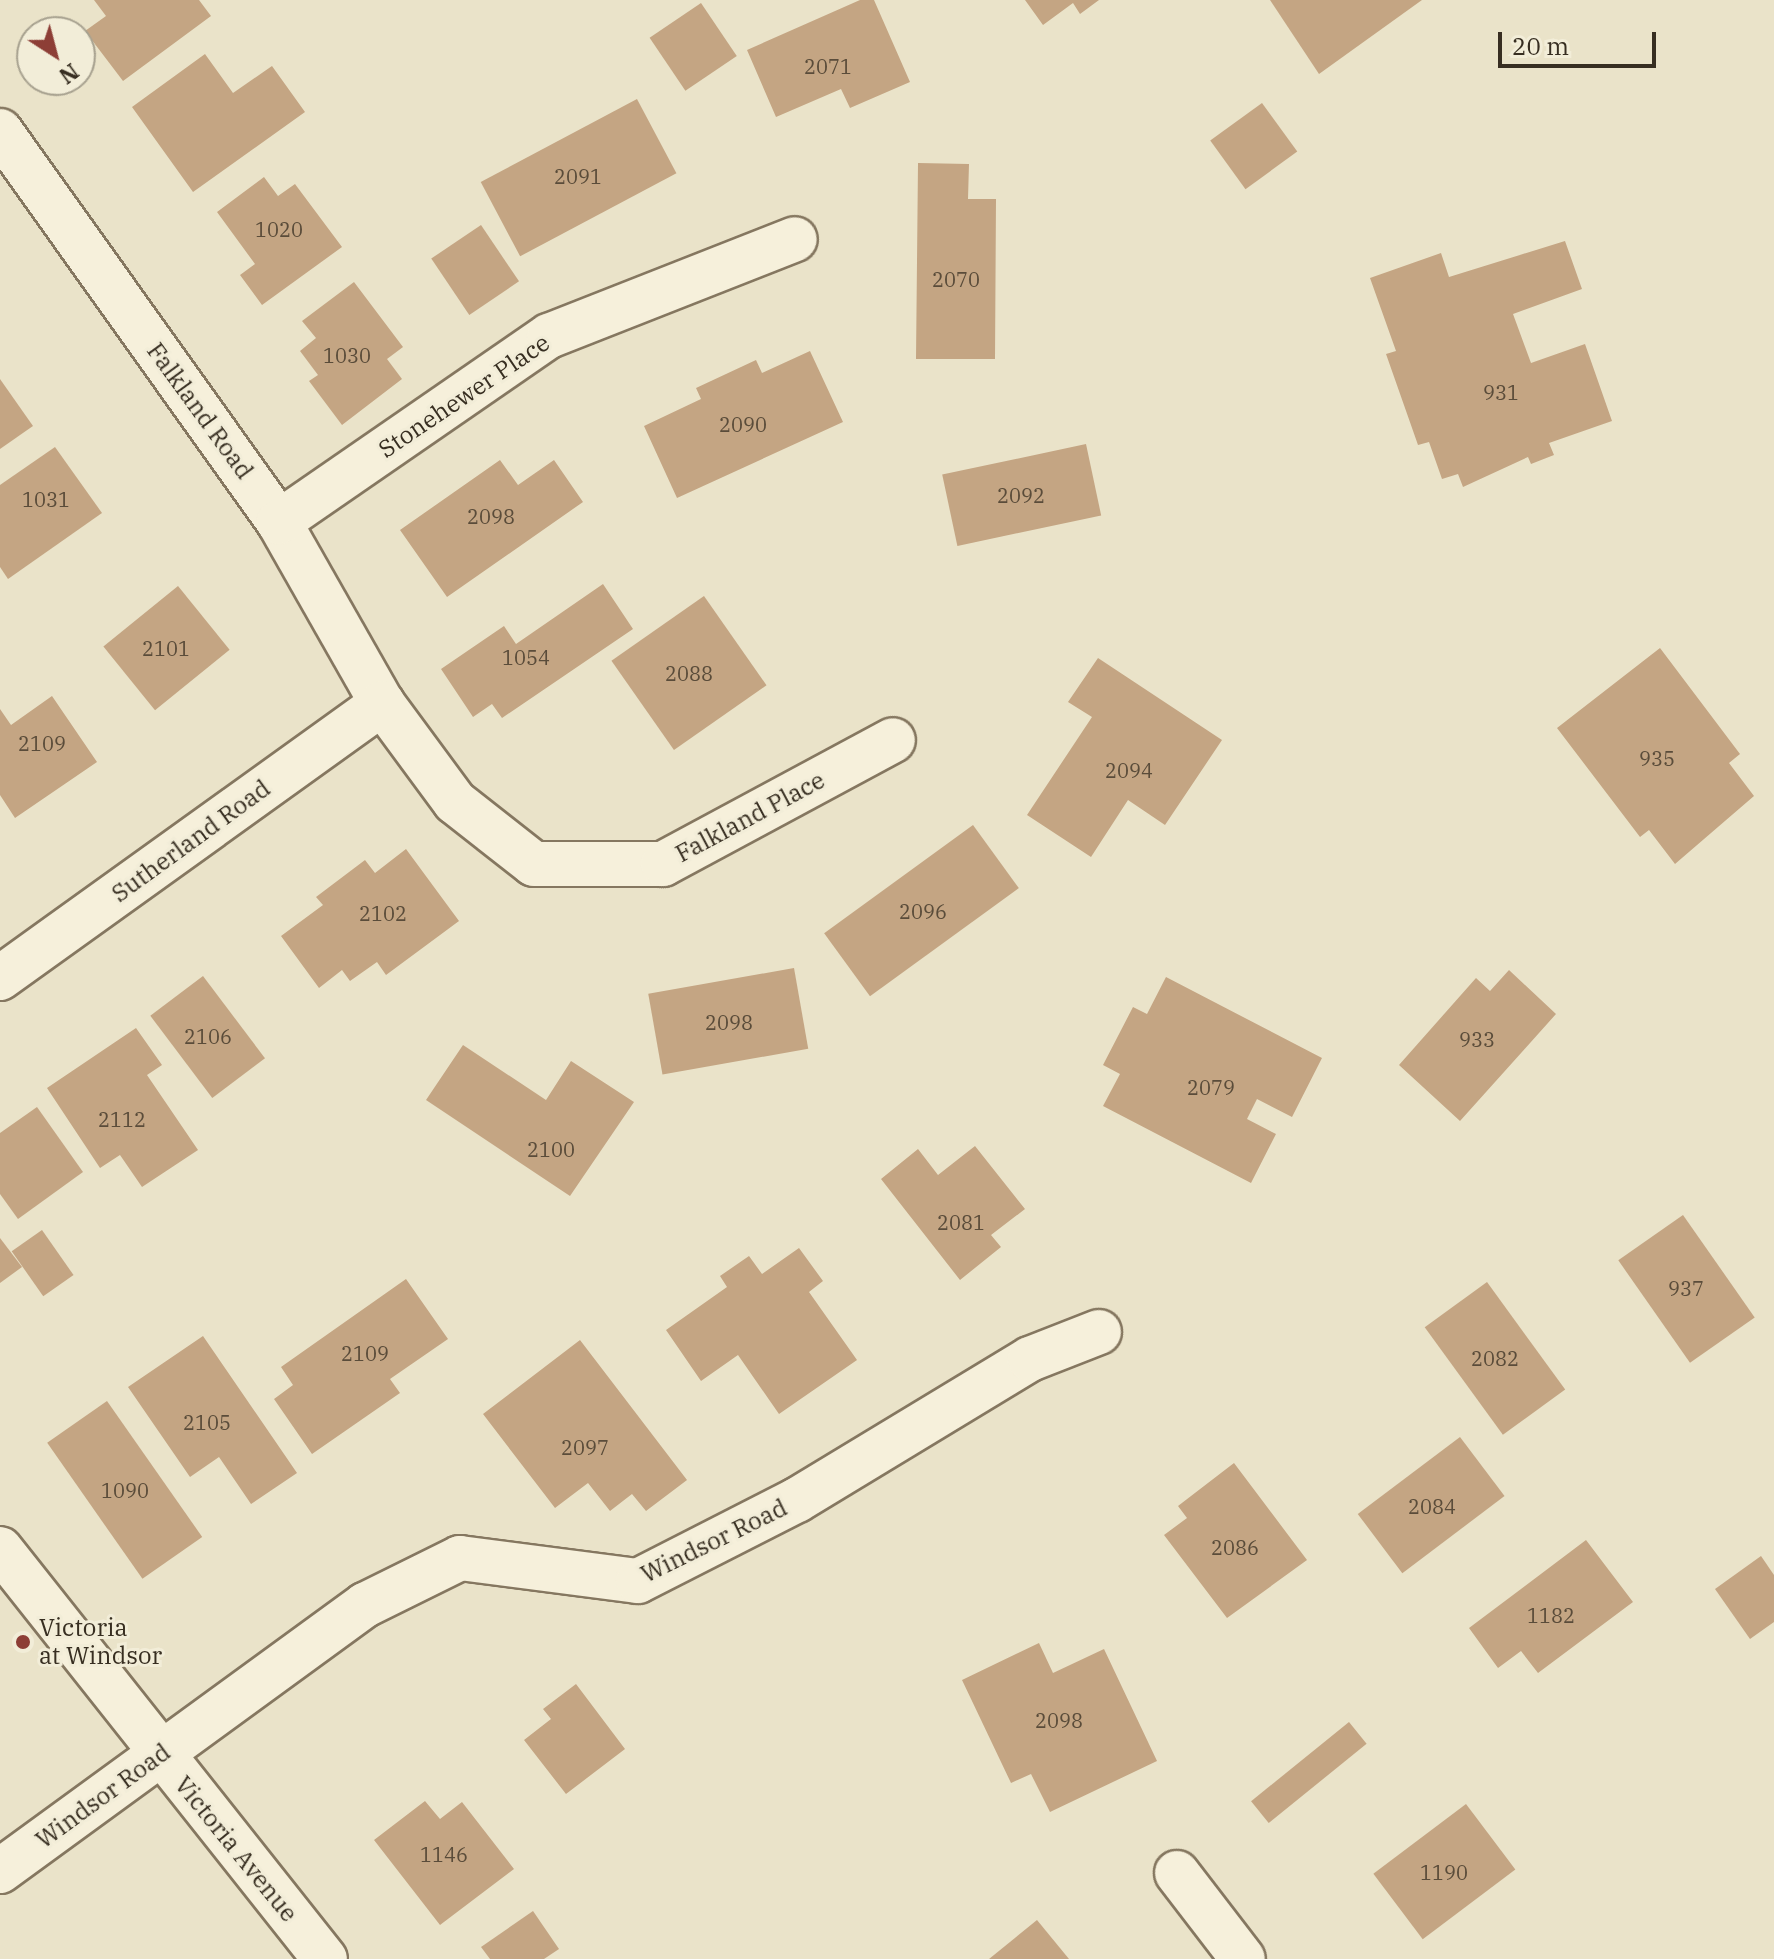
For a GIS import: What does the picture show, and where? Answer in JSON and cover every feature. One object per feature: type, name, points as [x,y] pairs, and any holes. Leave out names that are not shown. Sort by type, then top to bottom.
[{"type":"street","name":"Falkland Road","points":[[0,131],[279,522],[382,703]]},
{"type":"street","name":"Stonehewer Place","points":[[279,522],[549,336],[795,239]]},
{"type":"street","name":"Falkland Place","points":[[382,703],[455,802],[534,864],[663,864],[893,740]]},
{"type":"street","name":"Sutherland Road","points":[[0,978],[382,703]]},
{"type":"street","name":"Windsor Road","points":[[0,1871],[365,1605],[460,1558],[638,1581],[797,1500],[1030,1359],[1099,1332]]},
{"type":"street","name":"Victoria Avenue","points":[[0,1549],[160,1756],[325,1959]]},
{"type":"street","points":[[1177,1873],[1243,1959]]},
{"type":"building","points":[[94,0],[199,0],[211,16],[123,81],[96,45],[96,23],[106,16]]},
{"type":"building","points":[[860,0],[874,0],[910,82],[850,108],[841,89],[776,117],[747,50]]},
{"type":"building","points":[[1025,0],[1099,0],[1080,14],[1073,3],[1043,25]]},
{"type":"building","points":[[1270,0],[1422,0],[1319,74]]},
{"type":"building","points":[[701,3],[737,56],[685,91],[650,38]]},
{"type":"building","points":[[205,54],[233,93],[272,66],[305,112],[193,192],[132,107]]},
{"type":"building","points":[[637,99],[676,173],[520,256],[481,182]]},
{"type":"building","points":[[1262,103],[1297,152],[1245,189],[1210,141]]},
{"type":"building","points":[[918,163],[969,164],[968,199],[996,199],[995,359],[916,359]]},
{"type":"building","points":[[264,177],[278,196],[295,184],[342,247],[262,305],[240,275],[255,264],[217,212]]},
{"type":"building","points":[[481,225],[519,281],[469,315],[431,259]]},
{"type":"building","points":[[1565,241],[1582,289],[1513,314],[1531,363],[1585,344],[1612,421],[1549,443],[1554,455],[1531,464],[1528,457],[1463,487],[1458,474],[1442,479],[1429,442],[1418,445],[1386,354],[1396,351],[1370,278],[1441,253],[1449,277]]},
{"type":"building","points":[[354,282],[403,347],[387,359],[402,379],[342,425],[309,381],[318,375],[300,351],[316,338],[302,321]]},
{"type":"building","points":[[810,351],[843,422],[677,498],[644,426],[701,399],[696,388],[756,360],[762,373]]},
{"type":"building","points":[[0,379],[33,426],[0,449]]},
{"type":"building","points":[[1086,444],[1101,515],[957,546],[942,475]]},
{"type":"building","points":[[55,447],[102,513],[8,579],[0,567],[0,485]]},
{"type":"building","points":[[500,460],[518,485],[554,460],[583,502],[447,597],[400,530]]},
{"type":"building","points":[[603,584],[633,629],[502,718],[492,704],[473,717],[441,669],[504,626],[516,644]]},
{"type":"building","points":[[178,586],[230,650],[155,710],[103,646]]},
{"type":"building","points":[[704,596],[767,685],[674,750],[611,661]]},
{"type":"building","points":[[1660,648],[1740,754],[1729,763],[1754,796],[1675,864],[1649,830],[1640,837],[1557,728]]},
{"type":"building","points":[[1098,658],[1222,740],[1165,825],[1128,800],[1091,857],[1027,815],[1092,717],[1068,702]]},
{"type":"building","points":[[52,696],[97,762],[15,818],[0,795],[0,709],[11,725]]},
{"type":"building","points":[[973,825],[1019,888],[870,996],[824,933]]},
{"type":"building","points":[[406,849],[459,921],[386,975],[377,962],[350,981],[342,970],[319,988],[281,936],[323,905],[316,897],[365,860],[375,873]]},
{"type":"building","points":[[794,968],[808,1049],[662,1074],[648,994]]},
{"type":"building","points":[[1509,970],[1556,1014],[1460,1121],[1399,1065],[1476,978],[1490,991]]},
{"type":"building","points":[[203,976],[265,1058],[212,1098],[150,1016]]},
{"type":"building","points":[[1166,977],[1322,1058],[1292,1117],[1257,1099],[1247,1119],[1276,1134],[1251,1183],[1103,1106],[1120,1074],[1103,1065],[1133,1007],[1147,1014]]},
{"type":"building","points":[[136,1028],[162,1065],[147,1075],[198,1150],[142,1187],[120,1155],[100,1168],[47,1088]]},
{"type":"building","points":[[463,1045],[546,1100],[571,1061],[634,1102],[570,1196],[426,1100]]},
{"type":"building","points":[[37,1107],[83,1172],[18,1219],[0,1194],[0,1133]]},
{"type":"building","points":[[975,1146],[1025,1209],[991,1235],[1001,1247],[960,1280],[881,1179],[918,1149],[938,1175]]},
{"type":"building","points":[[1683,1215],[1755,1317],[1690,1363],[1618,1260]]},
{"type":"building","points":[[42,1230],[74,1275],[43,1296],[12,1251]]},
{"type":"building","points":[[0,1238],[22,1267],[0,1283]]},
{"type":"building","points":[[799,1248],[823,1281],[809,1292],[857,1360],[779,1414],[738,1355],[701,1381],[666,1330],[727,1287],[720,1276],[749,1256],[762,1274]]},
{"type":"building","points":[[406,1279],[448,1339],[390,1379],[400,1393],[312,1454],[274,1399],[293,1385],[281,1367]]},
{"type":"building","points":[[1487,1282],[1565,1390],[1503,1435],[1425,1327]]},
{"type":"building","points":[[203,1336],[297,1473],[251,1504],[219,1457],[190,1477],[128,1387]]},
{"type":"building","points":[[580,1340],[687,1480],[646,1511],[632,1494],[610,1511],[588,1483],[555,1508],[483,1414]]},
{"type":"building","points":[[107,1401],[202,1537],[142,1579],[47,1443]]},
{"type":"building","points":[[1460,1437],[1505,1496],[1402,1573],[1358,1514]]},
{"type":"building","points":[[1234,1463],[1307,1560],[1227,1618],[1164,1535],[1187,1518],[1178,1506]]},
{"type":"building","points":[[1586,1540],[1633,1602],[1538,1673],[1521,1651],[1498,1668],[1469,1628]]},
{"type":"building","points":[[1761,1556],[1774,1575],[1774,1622],[1750,1639],[1715,1589]]},
{"type":"building","points":[[1039,1643],[1053,1673],[1104,1649],[1157,1761],[1050,1812],[1031,1774],[1011,1783],[962,1680]]},
{"type":"building","points":[[576,1684],[625,1749],[566,1794],[524,1740],[551,1719],[543,1709]]},
{"type":"building","points":[[1349,1722],[1367,1744],[1269,1823],[1251,1801]]},
{"type":"building","points":[[425,1801],[440,1819],[462,1802],[514,1869],[440,1925],[374,1840]]},
{"type":"building","points":[[1466,1804],[1515,1869],[1423,1939],[1373,1874]]},
{"type":"building","points":[[533,1911],[559,1949],[544,1959],[490,1959],[481,1947]]},
{"type":"building","points":[[1037,1920],[1069,1959],[989,1959]]},
{"type":"place","name":"Victoria at Windsor","points":[[23,1642]]}]
